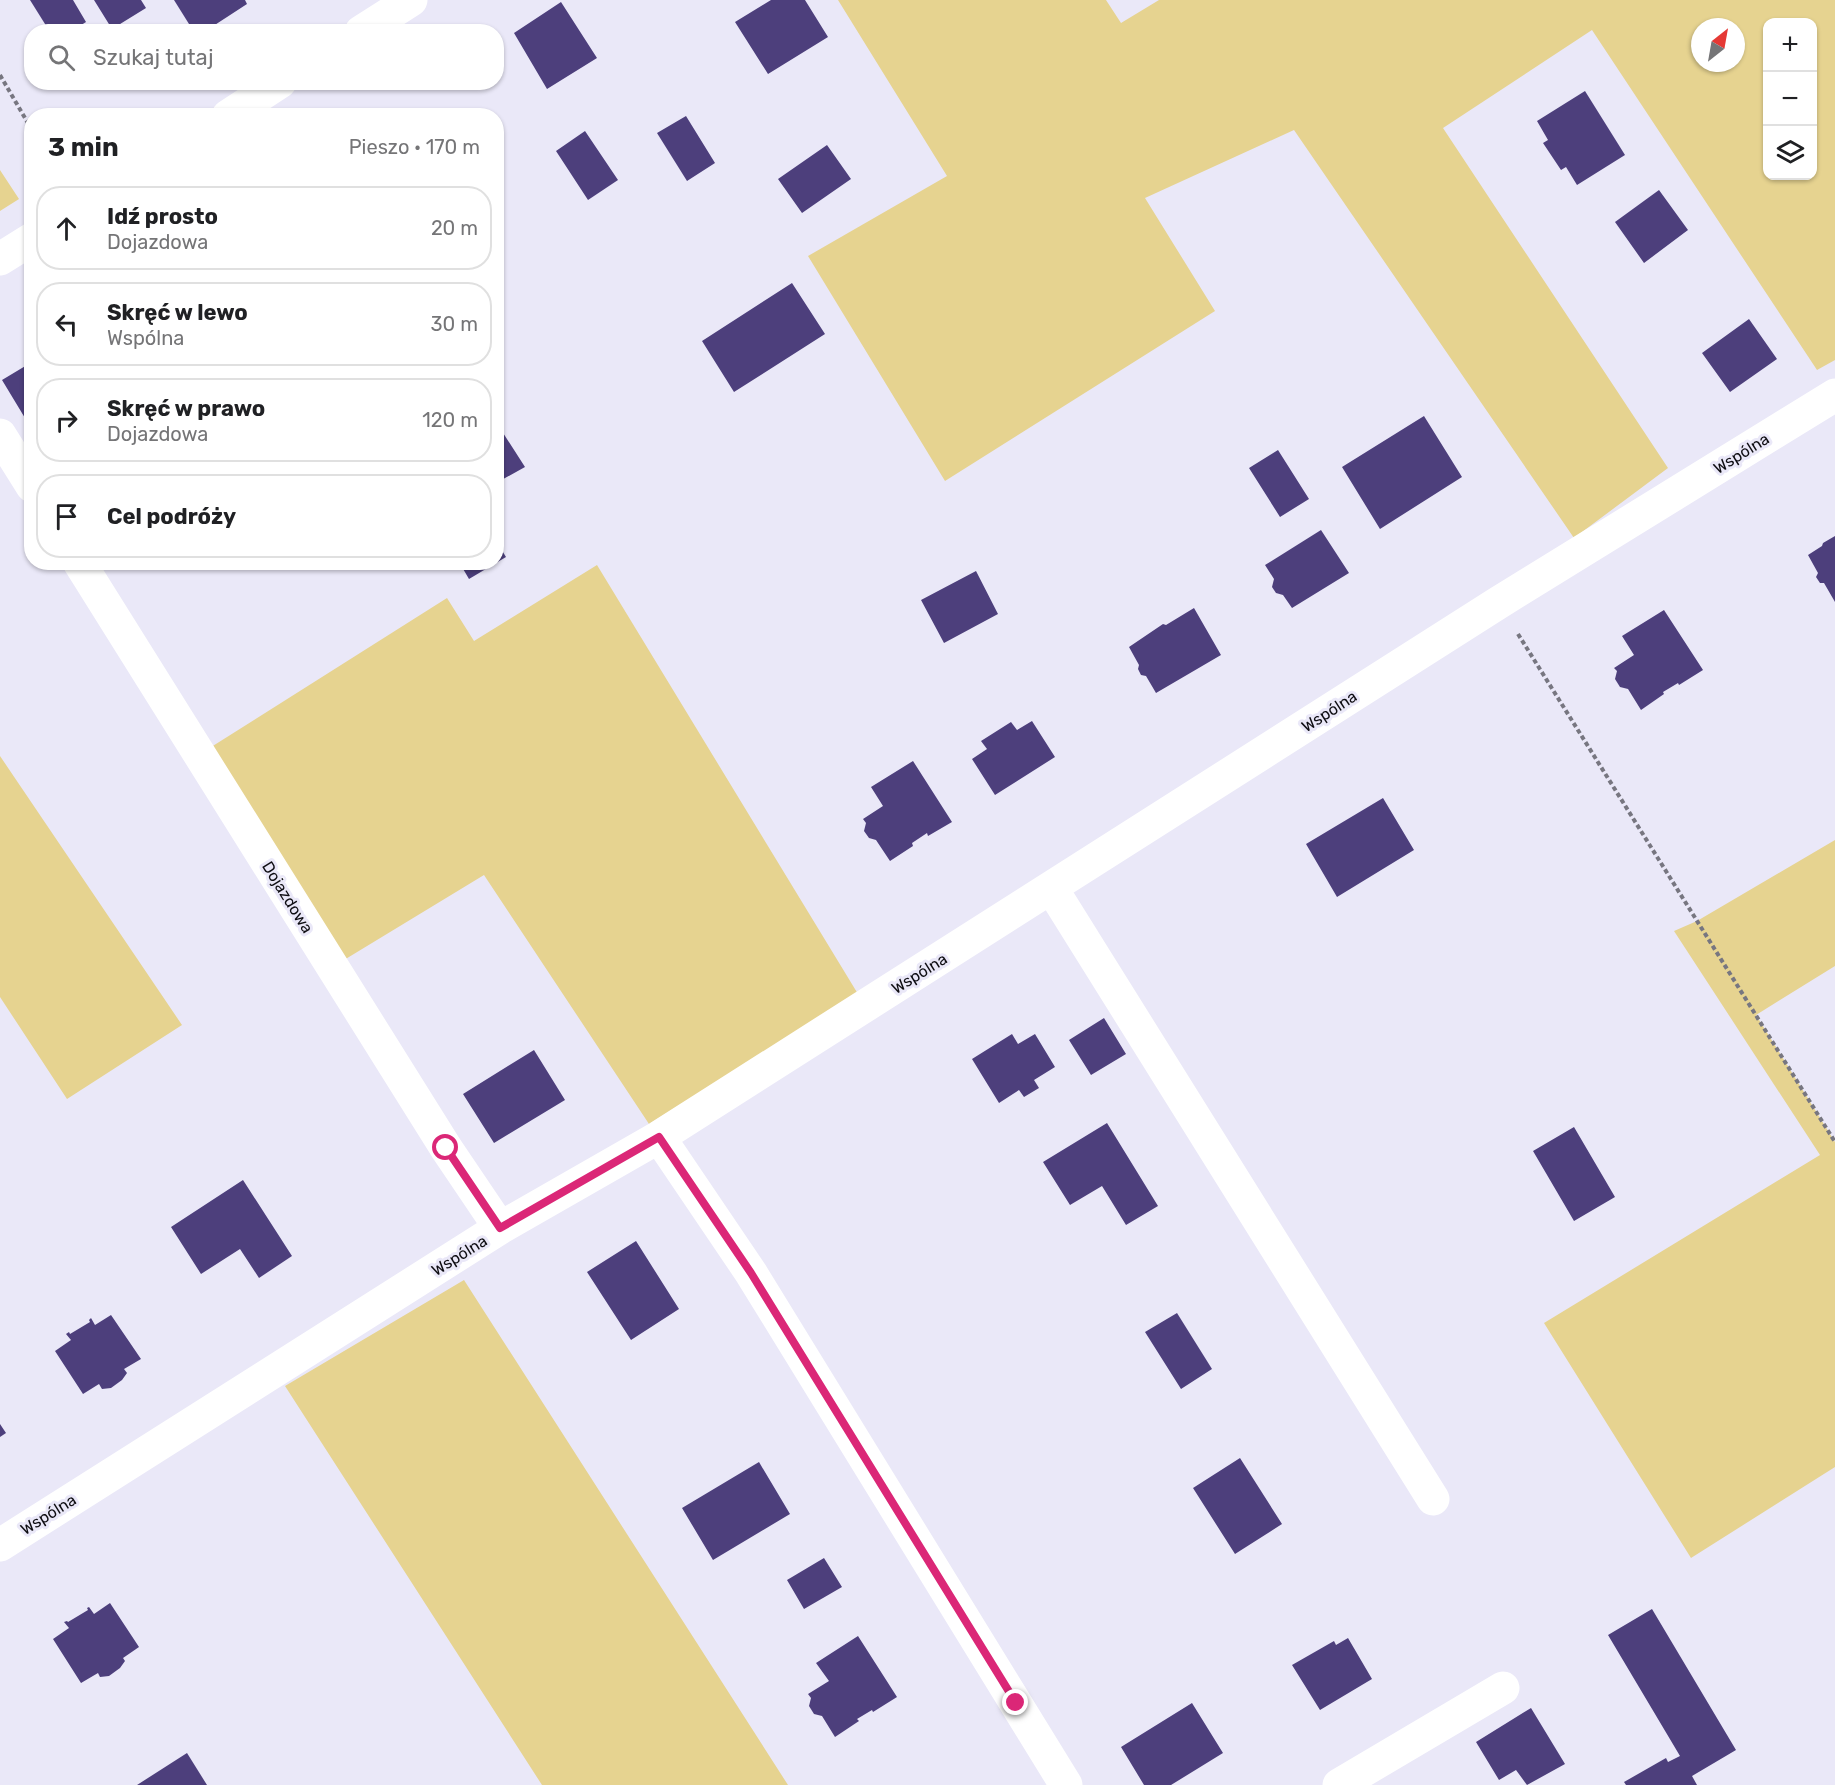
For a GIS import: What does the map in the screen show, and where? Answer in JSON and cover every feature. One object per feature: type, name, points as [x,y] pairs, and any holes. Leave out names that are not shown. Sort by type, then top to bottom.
[{"type":"street","points":[[374,24],[411,0]]},
{"type":"street","points":[[240,108],[268,90]]},
{"type":"street","points":[[0,258],[24,244]]},
{"type":"street","name":"Wspólna","points":[[0,1545],[500,1228],[659,1137],[1498,603],[1835,395]]},
{"type":"street","points":[[0,435],[24,473]]},
{"type":"street","name":"Dojazdowa","points":[[84,570],[446,1148],[500,1228]]},
{"type":"street","points":[[1052,889],[1433,1499]]},
{"type":"street","points":[[659,1137],[751,1273],[1066,1785]]},
{"type":"street","points":[[1338,1785],[1503,1688]]},
{"type":"path","points":[[0,75],[24,116]]},
{"type":"path","points":[[1498,603],[1835,1142]]},
{"type":"shaded area","points":[[838,0],[1106,0],[1121,23],[1159,0],[1835,0],[1835,360],[1817,370],[1592,30],[1443,128],[1668,468],[1574,538],[1294,130],[1145,198],[1215,311],[945,481],[808,256],[947,176]]},
{"type":"shaded area","points":[[0,170],[19,199],[0,211]]},
{"type":"shaded area","points":[[597,565],[858,994],[649,1124],[484,875],[344,960],[208,749],[447,598],[474,641]]},
{"type":"shaded area","points":[[0,756],[182,1025],[67,1099],[0,997]]},
{"type":"shaded area","points":[[1835,840],[1835,966],[1756,1015],[1835,1142],[1835,1467],[1691,1558],[1544,1323],[1820,1155],[1674,931],[1697,921]]},
{"type":"shaded area","points":[[464,1280],[788,1785],[542,1785],[285,1386]]},
{"type":"building","points":[[30,0],[73,0],[86,22],[83,24],[45,24]]},
{"type":"building","points":[[94,0],[141,0],[146,8],[120,24],[109,24]]},
{"type":"building","points":[[174,0],[245,0],[247,4],[216,24],[189,24]]},
{"type":"building","points":[[771,0],[805,0],[828,37],[768,74],[735,22]]},
{"type":"building","points":[[561,2],[597,58],[547,89],[514,33]]},
{"type":"building","points":[[1585,91],[1625,155],[1577,185],[1566,167],[1561,170],[1543,143],[1548,140],[1537,121]]},
{"type":"building","points":[[686,116],[715,163],[687,181],[657,133]]},
{"type":"building","points":[[585,131],[618,180],[588,200],[556,151]]},
{"type":"building","points":[[827,145],[851,179],[802,213],[778,179]]},
{"type":"building","points":[[1659,190],[1688,230],[1644,263],[1615,222]]},
{"type":"building","points":[[792,283],[825,334],[734,392],[702,341]]},
{"type":"building","points":[[1749,319],[1777,359],[1730,392],[1702,353]]},
{"type":"building","points":[[24,367],[24,416],[2,380]]},
{"type":"building","points":[[1424,416],[1462,477],[1380,529],[1342,467]]},
{"type":"building","points":[[504,434],[525,467],[504,479]]},
{"type":"building","points":[[1278,450],[1309,499],[1280,517],[1249,468]]},
{"type":"building","points":[[1321,530],[1349,573],[1292,608],[1283,595],[1276,593],[1272,587],[1274,579],[1265,565]]},
{"type":"building","points":[[1835,536],[1835,602],[1824,583],[1820,583],[1816,577],[1818,573],[1808,555]]},
{"type":"building","points":[[464,570],[484,570],[469,579]]},
{"type":"building","points":[[976,571],[998,614],[944,643],[921,600]]},
{"type":"building","points":[[1194,608],[1221,655],[1156,693],[1146,676],[1141,675],[1139,665],[1129,647],[1163,624],[1166,625]]},
{"type":"building","points":[[1664,610],[1703,670],[1663,692],[1664,694],[1641,710],[1628,689],[1620,687],[1615,679],[1617,671],[1614,668],[1634,655],[1622,636]]},
{"type":"building","points":[[1032,721],[1055,757],[995,795],[972,759],[987,749],[981,741],[1011,722],[1017,730]]},
{"type":"building","points":[[913,761],[952,822],[928,836],[927,833],[912,843],[913,846],[890,861],[876,840],[869,838],[864,831],[866,823],[863,819],[883,806],[871,787]]},
{"type":"building","points":[[1383,798],[1414,850],[1337,897],[1306,844]]},
{"type":"building","points":[[1104,1018],[1126,1054],[1091,1075],[1069,1040]]},
{"type":"building","points":[[1012,1034],[1018,1044],[1035,1034],[1055,1067],[1034,1080],[1039,1088],[1024,1097],[1019,1090],[999,1103],[972,1059]]},
{"type":"building","points":[[534,1050],[565,1100],[494,1143],[463,1094]]},
{"type":"building","points":[[1107,1123],[1158,1206],[1126,1225],[1102,1186],[1070,1205],[1043,1162]]},
{"type":"building","points":[[1574,1127],[1615,1197],[1574,1221],[1533,1151]]},
{"type":"building","points":[[243,1180],[292,1256],[259,1278],[240,1249],[201,1274],[171,1227]]},
{"type":"building","points":[[636,1241],[679,1309],[631,1340],[587,1272]]},
{"type":"building","points":[[1177,1313],[1212,1369],[1181,1389],[1145,1332]]},
{"type":"building","points":[[111,1315],[141,1359],[124,1369],[127,1373],[111,1388],[102,1389],[99,1384],[83,1394],[55,1351],[71,1340],[66,1334],[69,1332],[70,1334],[90,1322],[91,1318],[95,1325]]},
{"type":"building","points":[[0,1424],[6,1433],[0,1437]]},
{"type":"building","points":[[1240,1458],[1282,1524],[1235,1554],[1193,1488]]},
{"type":"building","points":[[759,1462],[790,1514],[713,1560],[682,1508]]},
{"type":"building","points":[[824,1558],[842,1587],[804,1609],[787,1580]]},
{"type":"building","points":[[110,1603],[139,1647],[123,1658],[125,1661],[120,1668],[109,1676],[100,1677],[98,1673],[81,1683],[53,1639],[69,1628],[64,1622],[88,1610],[89,1607],[94,1614]]},
{"type":"building","points":[[1652,1609],[1736,1750],[1692,1776],[1697,1785],[1626,1785],[1624,1782],[1666,1758],[1668,1762],[1680,1756],[1608,1635]]},
{"type":"building","points":[[858,1636],[897,1697],[857,1719],[859,1721],[835,1737],[822,1716],[814,1714],[809,1706],[811,1698],[808,1694],[829,1681],[816,1663]]},
{"type":"building","points":[[1348,1638],[1372,1679],[1320,1710],[1292,1665],[1334,1641],[1336,1645]]},
{"type":"building","points":[[1192,1703],[1223,1753],[1171,1785],[1144,1785],[1121,1747]]},
{"type":"building","points":[[1531,1708],[1565,1764],[1527,1785],[1516,1770],[1499,1780],[1476,1742]]},
{"type":"building","points":[[187,1753],[207,1785],[137,1785]]},
{"type":"route","points":[[446,1148],[500,1228],[659,1137],[751,1273],[1016,1703]]}]
